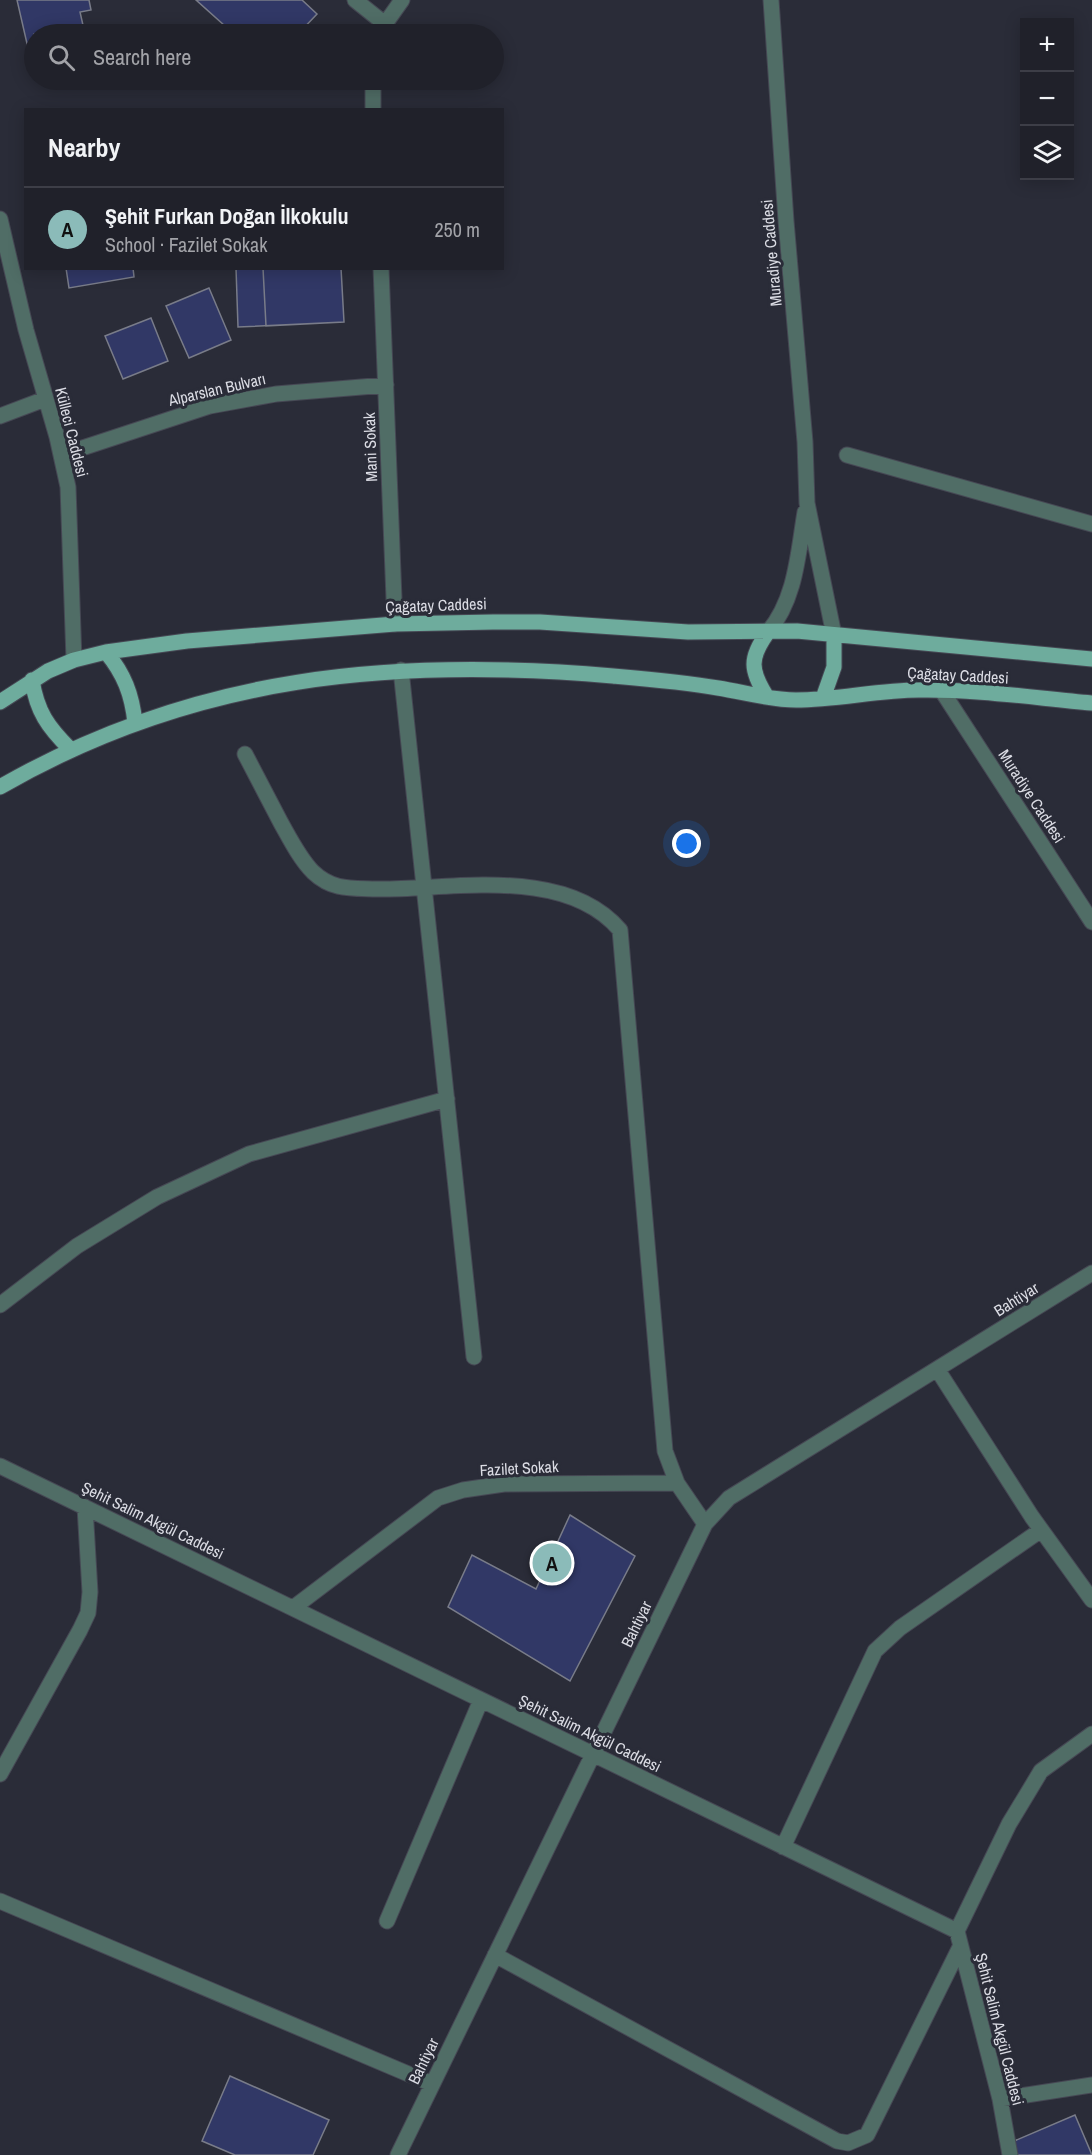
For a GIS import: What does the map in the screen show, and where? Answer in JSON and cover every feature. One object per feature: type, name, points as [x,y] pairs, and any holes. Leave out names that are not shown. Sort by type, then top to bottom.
[{"type":"main road","name":"Çağatay Caddesi","points":[[0,702],[32,680],[74,660],[105,652],[219,638],[395,624],[528,622],[688,632],[797,631],[1092,659]]},
{"type":"main road","points":[[767,697],[755,675],[753,665],[754,655],[768,632]]},
{"type":"main road","points":[[823,698],[834,668],[834,634]]},
{"type":"main road","points":[[105,652],[118,667],[126,683],[133,703],[135,723]]},
{"type":"main road","name":"Çağatay Caddesi","points":[[0,787],[70,749],[135,723],[230,695],[281,684],[401,670],[488,669],[611,676],[706,686],[796,700],[886,691],[942,690],[1092,703]]},
{"type":"main road","points":[[32,680],[38,707],[55,734],[70,749]]},
{"type":"street","points":[[355,0],[378,24]]},
{"type":"street","points":[[386,24],[402,0]]},
{"type":"street","name":"Muradiye Caddesi","points":[[771,0],[786,221],[805,442],[807,503],[834,634]]},
{"type":"street","points":[[373,90],[373,108]]},
{"type":"street","name":"Külleci Caddesi","points":[[0,219],[12,275],[68,487],[74,660]]},
{"type":"street","name":"Mani Sokak","points":[[381,270],[395,624]]},
{"type":"street","name":"Alparslan Bulvarı","points":[[61,455],[210,406],[276,394],[386,385]]},
{"type":"street","points":[[0,416],[45,399]]},
{"type":"street","points":[[847,455],[1092,524]]},
{"type":"street","name":"Muradiye Caddesi","points":[[768,632],[776,622],[788,598],[807,503]]},
{"type":"street","points":[[401,670],[474,1357]]},
{"type":"street","name":"Muradiye Caddesi","points":[[942,690],[1092,922]]},
{"type":"street","points":[[244,754],[294,845],[314,872],[338,888],[497,885],[529,888],[562,895],[592,906],[609,918],[620,930],[665,1451],[677,1483],[705,1524]]},
{"type":"street","points":[[0,1305],[77,1246],[157,1197],[249,1154],[447,1099]]},
{"type":"street","name":"Bahtiyar","points":[[398,2155],[705,1524],[729,1498],[1092,1273]]},
{"type":"street","points":[[937,1369],[1041,1530],[1092,1600]]},
{"type":"street","name":"Şehit Salim Akgül Caddesi","points":[[0,1466],[957,1931],[1000,2099],[1010,2155]]},
{"type":"street","name":"Fazilet Sokak","points":[[293,1608],[438,1498],[463,1490],[504,1484],[677,1483]]},
{"type":"street","points":[[0,1774],[88,1613],[90,1592],[85,1507]]},
{"type":"street","points":[[783,1847],[875,1651],[900,1628],[1041,1530]]},
{"type":"street","points":[[387,1922],[481,1700]]},
{"type":"street","points":[[957,1931],[1009,1824],[1041,1771],[1092,1734]]},
{"type":"street","points":[[0,1901],[432,2084]]},
{"type":"street","points":[[495,1955],[837,2141],[848,2143],[867,2135],[960,1947]]},
{"type":"street","points":[[1000,2099],[1092,2085]]},
{"type":"building","points":[[17,0],[89,0],[91,10],[80,12],[83,24],[24,24],[24,30]]},
{"type":"building","points":[[196,0],[302,0],[317,14],[308,24],[223,24]]},
{"type":"building","points":[[66,270],[133,270],[134,277],[69,288]]},
{"type":"building","points":[[236,270],[341,270],[344,322],[238,327]]},
{"type":"building","points":[[263,270],[341,270],[344,322],[266,326]]},
{"type":"building","points":[[209,288],[231,340],[189,358],[166,306]]},
{"type":"building","points":[[151,318],[168,361],[123,379],[105,336]]},
{"type":"building","points":[[570,1515],[635,1556],[570,1681],[448,1607],[472,1555],[536,1589]]},
{"type":"building","points":[[230,2076],[329,2120],[313,2155],[235,2155],[202,2141]]},
{"type":"building","points":[[1075,2115],[1092,2155],[1018,2155],[1012,2142]]},
{"type":"place","name":"Şehit Furkan Doğan İlkokulu","points":[[552,1563]]}]
